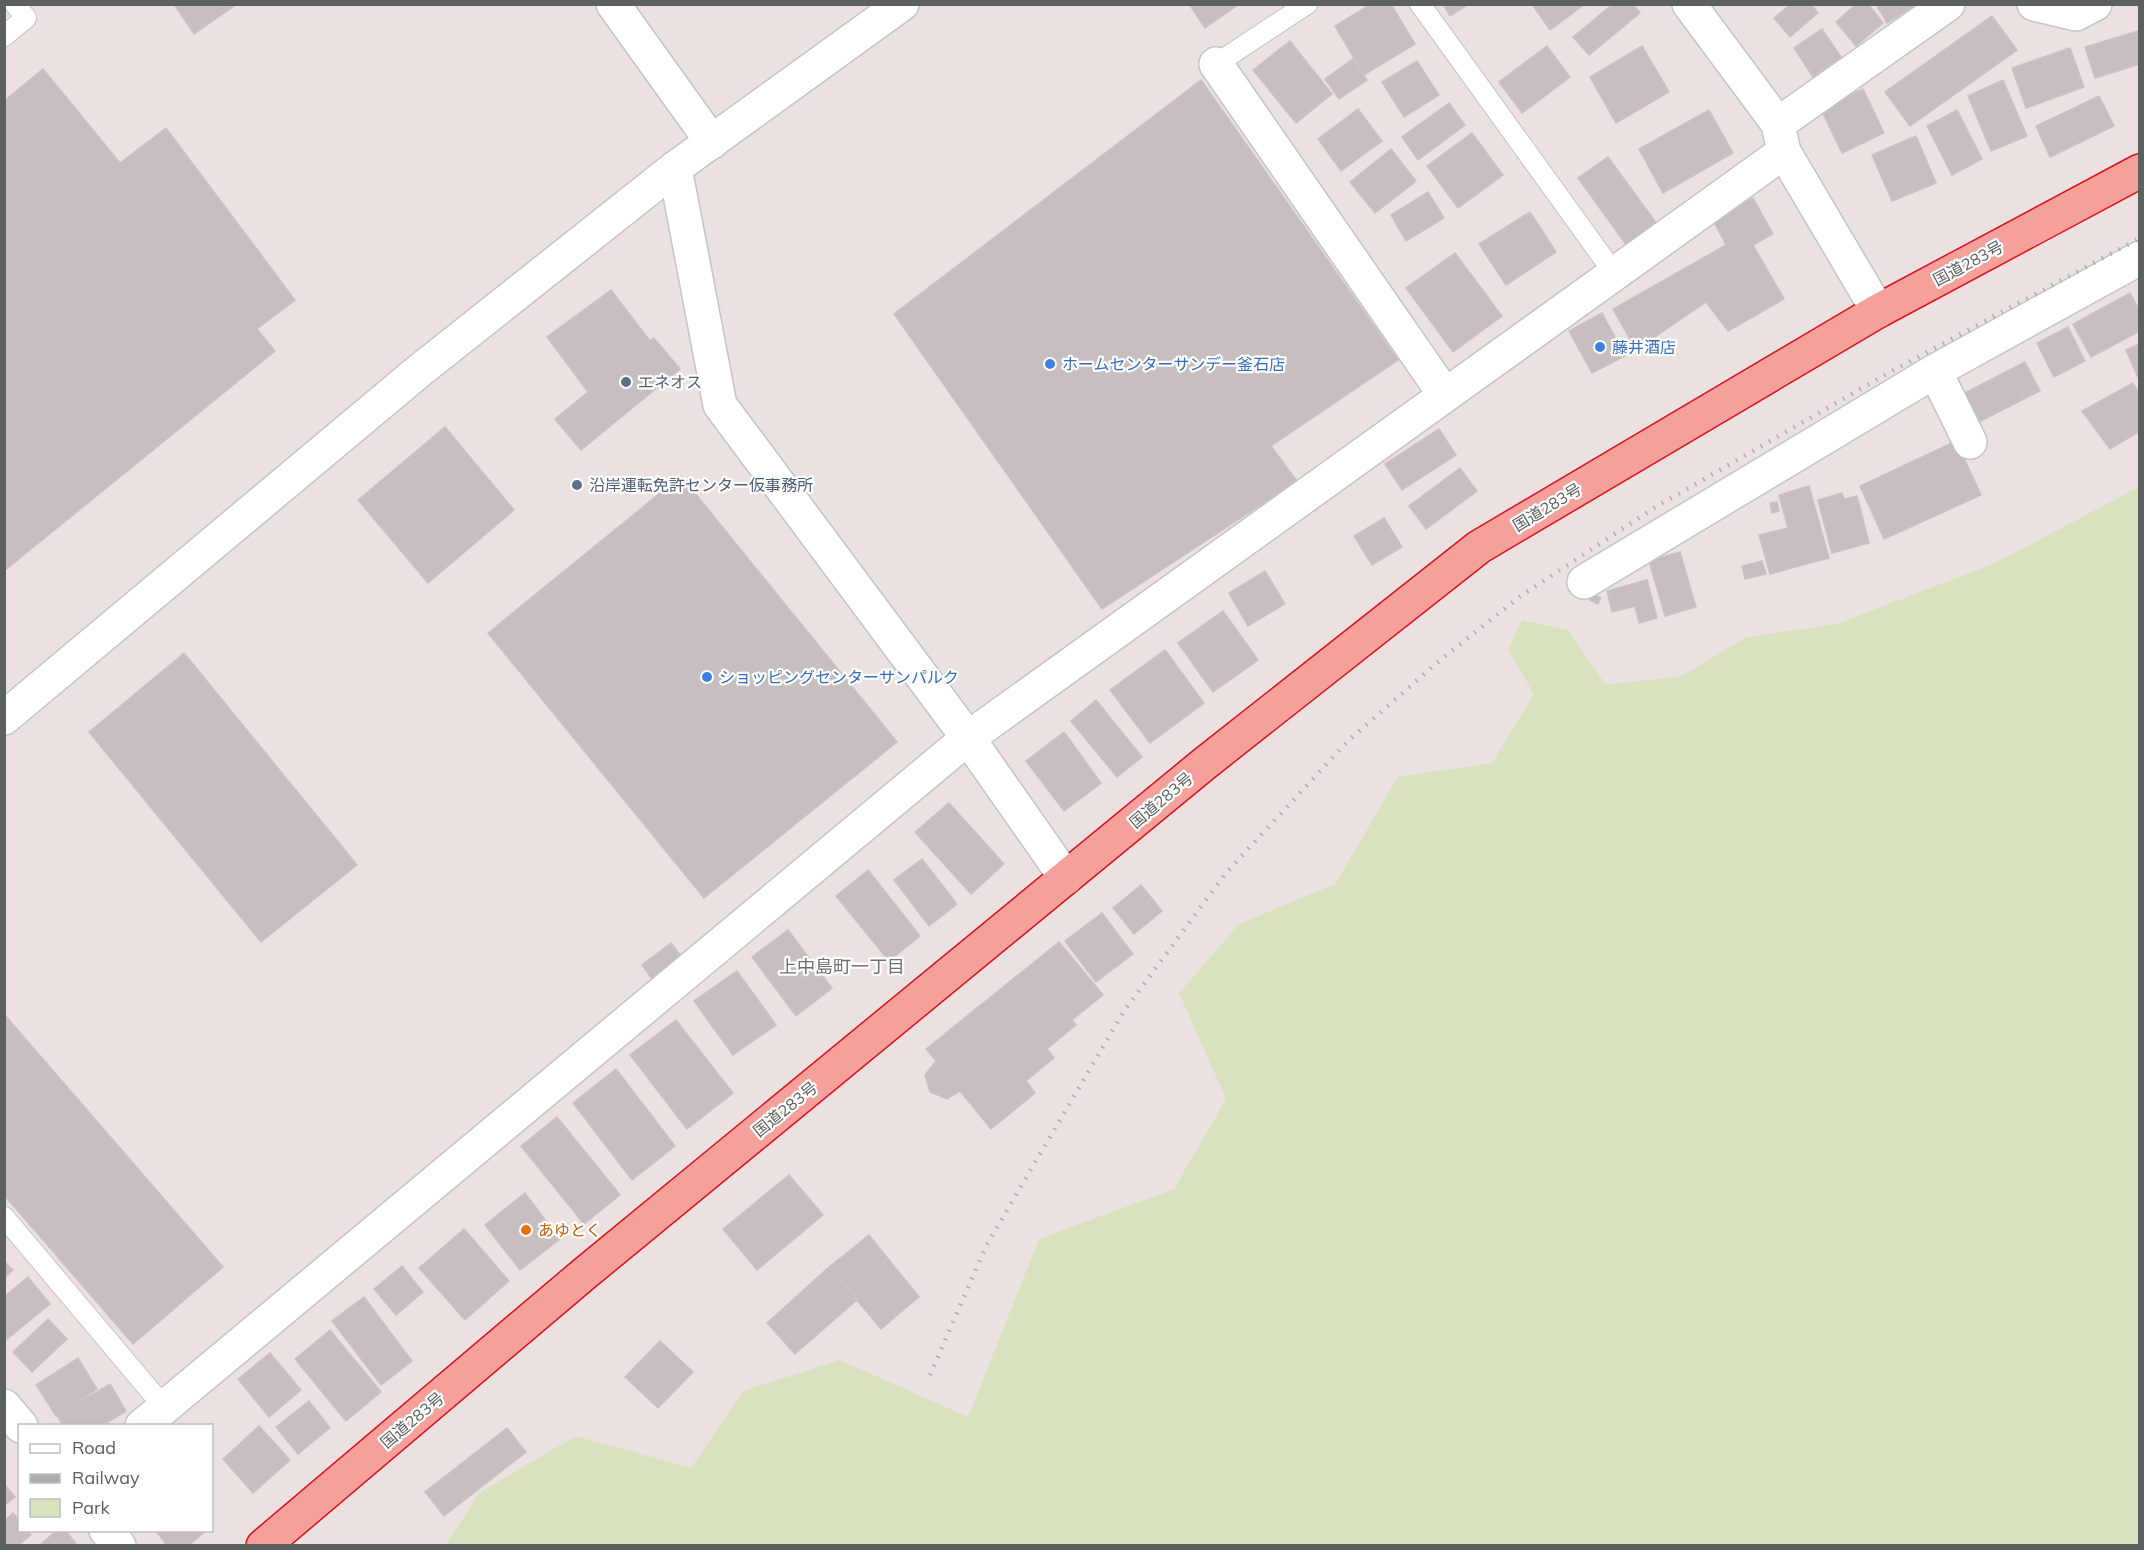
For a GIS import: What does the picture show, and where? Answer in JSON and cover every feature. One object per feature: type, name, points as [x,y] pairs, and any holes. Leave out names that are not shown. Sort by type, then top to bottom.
[{"type":"highway","name":"国道283号","points":[[263,1545],[584,1274],[1204,764],[1479,547],[1878,311],[2139,171]]},
{"type":"street","points":[[613,4],[712,142]]},
{"type":"street","points":[[4,718],[419,371],[675,168],[902,4]]},
{"type":"street","points":[[1689,4],[1781,138],[1878,311]]},
{"type":"street","points":[[153,1416],[968,738],[1614,273],[1948,4]]},
{"type":"street","points":[[2034,4],[2076,14],[2095,4]]},
{"type":"street","points":[[1216,64],[1445,395]]},
{"type":"street","points":[[675,168],[720,405],[968,738],[1066,878]]},
{"type":"street","points":[[1584,582],[1935,371],[2139,258]]},
{"type":"street","points":[[1935,371],[1970,442]]},
{"type":"street","points":[[108,1532],[119,1545]]},
{"type":"lane","points":[[4,36],[26,18],[15,4]]},
{"type":"lane","points":[[1216,64],[1307,4]]},
{"type":"lane","points":[[1420,4],[1614,273]]},
{"type":"lane","points":[[4,1217],[153,1416]]},
{"type":"green space","points":[[2139,487],[2139,1545],[446,1545],[479,1493],[576,1436],[691,1468],[743,1391],[840,1360],[968,1417],[1039,1239],[1174,1189],[1226,1099],[1179,993],[1239,924],[1335,884],[1398,777],[1492,763],[1534,694],[1508,650],[1522,620],[1568,630],[1606,685],[1682,676],[1747,637],[1837,624],[1995,563]]},
{"type":"building","points":[[174,4],[237,4],[194,34]]},
{"type":"building","points":[[1189,4],[1239,4],[1205,28]]},
{"type":"building","points":[[1371,4],[1391,4],[1415,44],[1364,75],[1335,26]]},
{"type":"building","points":[[1443,4],[1469,4],[1450,16]]},
{"type":"building","points":[[1532,4],[1585,4],[1550,30]]},
{"type":"building","points":[[1613,4],[1633,4],[1640,13],[1589,55],[1573,37]]},
{"type":"building","points":[[1791,4],[1811,4],[1818,13],[1790,37],[1774,18]]},
{"type":"building","points":[[1856,4],[1868,4],[1883,23],[1856,46],[1836,22]]},
{"type":"building","points":[[1876,4],[1917,4],[1887,23]]},
{"type":"building","points":[[1992,16],[2017,50],[1910,126],[1885,92]]},
{"type":"building","points":[[1822,29],[1841,57],[1813,77],[1794,48]]},
{"type":"building","points":[[2138,31],[2140,64],[2095,78],[2085,47]]},
{"type":"building","points":[[1290,41],[1332,94],[1296,123],[1253,70]]},
{"type":"building","points":[[1547,46],[1570,77],[1522,113],[1499,82]]},
{"type":"building","points":[[1642,46],[1669,92],[1616,123],[1590,77]]},
{"type":"building","points":[[2070,48],[2084,87],[2026,108],[2012,68]]},
{"type":"building","points":[[1353,59],[1367,80],[1339,99],[1325,79]]},
{"type":"building","points":[[1417,61],[1439,95],[1404,117],[1382,82]]},
{"type":"building","points":[[43,69],[120,163],[166,128],[295,300],[257,329],[275,351],[4,571],[4,101]]},
{"type":"building","points":[[1201,80],[1398,360],[1271,446],[1297,481],[1102,609],[894,314]]},
{"type":"building","points":[[2003,80],[2027,136],[1991,151],[1968,96]]},
{"type":"building","points":[[1863,89],[1884,133],[1842,153],[1821,109]]},
{"type":"building","points":[[2099,96],[2114,126],[2050,157],[2036,126]]},
{"type":"building","points":[[1449,103],[1465,125],[1418,160],[1402,137]]},
{"type":"building","points":[[1358,109],[1382,141],[1341,171],[1318,139]]},
{"type":"building","points":[[1709,110],[1733,153],[1663,193],[1639,149]]},
{"type":"building","points":[[1957,110],[1982,159],[1952,175],[1927,126]]},
{"type":"building","points":[[1472,133],[1503,175],[1458,208],[1427,166]]},
{"type":"building","points":[[1916,136],[1936,183],[1892,201],[1872,155]]},
{"type":"building","points":[[1391,149],[1416,181],[1375,213],[1350,182]]},
{"type":"building","points":[[1608,157],[1657,224],[1627,246],[1578,178]]},
{"type":"building","points":[[1428,192],[1444,218],[1406,241],[1391,215]]},
{"type":"building","points":[[1753,198],[1773,234],[1753,245],[1784,299],[1728,331],[1706,302],[1636,350],[1613,309],[1726,245],[1713,220]]},
{"type":"building","points":[[1530,212],[1556,252],[1506,285],[1479,244]]},
{"type":"building","points":[[1455,253],[1502,316],[1453,352],[1406,288]]},
{"type":"building","points":[[611,290],[650,341],[654,338],[680,369],[581,450],[555,419],[588,392],[547,337]]},
{"type":"building","points":[[2130,293],[2140,311],[2140,331],[2091,357],[2073,324]]},
{"type":"building","points":[[1602,313],[1625,356],[1592,373],[1569,331]]},
{"type":"building","points":[[2068,327],[2085,361],[2054,377],[2037,343]]},
{"type":"building","points":[[2140,344],[2140,382],[2126,350]]},
{"type":"building","points":[[2025,362],[2040,391],[2024,399],[2009,370]]},
{"type":"building","points":[[2009,370],[2024,399],[1975,424],[1961,395]]},
{"type":"building","points":[[2133,383],[2140,395],[2140,431],[2110,449],[2082,411]]},
{"type":"building","points":[[445,427],[514,510],[428,583],[358,500]]},
{"type":"building","points":[[1439,429],[1456,455],[1402,490],[1385,464]]},
{"type":"building","points":[[1956,441],[1981,495],[1884,539],[1860,486]]},
{"type":"building","points":[[1460,468],[1477,491],[1426,529],[1409,506]]},
{"type":"building","points":[[681,476],[897,742],[704,898],[488,633]]},
{"type":"building","points":[[1809,486],[1829,558],[1770,574],[1759,535],[1788,528],[1779,495]]},
{"type":"building","points":[[1842,493],[1844,499],[1857,496],[1869,543],[1832,553],[1818,500]]},
{"type":"building","points":[[1777,502],[1779,511],[1772,513],[1770,503]]},
{"type":"building","points":[[1384,518],[1402,547],[1372,565],[1354,536]]},
{"type":"building","points":[[1680,552],[1696,607],[1665,616],[1649,561]]},
{"type":"building","points":[[1762,561],[1766,574],[1745,579],[1742,566]]},
{"type":"building","points":[[1265,571],[1285,604],[1248,626],[1229,593]]},
{"type":"building","points":[[1647,580],[1657,618],[1639,623],[1635,606],[1612,612],[1607,591]]},
{"type":"building","points":[[1592,594],[1601,598],[1598,604],[1590,600]]},
{"type":"building","points":[[1223,611],[1258,660],[1213,692],[1178,643]]},
{"type":"building","points":[[1165,650],[1204,703],[1150,743],[1110,690]]},
{"type":"building","points":[[184,653],[357,865],[261,942],[89,732]]},
{"type":"building","points":[[1096,700],[1142,757],[1117,777],[1071,721]]},
{"type":"building","points":[[1064,732],[1101,783],[1064,811],[1026,761]]},
{"type":"building","points":[[949,803],[1004,864],[971,894],[915,832]]},
{"type":"building","points":[[922,859],[957,904],[929,926],[894,880]]},
{"type":"building","points":[[868,870],[920,936],[889,961],[836,896]]},
{"type":"building","points":[[1141,885],[1162,911],[1134,934],[1113,908]]},
{"type":"building","points":[[1102,913],[1133,954],[1096,982],[1065,941]]},
{"type":"building","points":[[788,930],[832,988],[796,1016],[752,957]]},
{"type":"building","points":[[1059,942],[1103,995],[1072,1020],[1076,1025],[1047,1049],[1054,1058],[1026,1081],[1035,1093],[991,1129],[960,1091],[947,1099],[930,1092],[925,1075],[936,1061],[926,1049]]},
{"type":"building","points":[[671,943],[682,957],[652,979],[642,965]]},
{"type":"building","points":[[737,971],[776,1025],[733,1055],[694,1001]]},
{"type":"building","points":[[4,1014],[223,1267],[133,1344],[4,1195]]},
{"type":"building","points":[[676,1020],[733,1093],[687,1129],[630,1055]]},
{"type":"building","points":[[616,1069],[675,1146],[632,1180],[573,1103]]},
{"type":"building","points":[[557,1117],[620,1195],[584,1224],[521,1146]]},
{"type":"building","points":[[789,1175],[823,1215],[757,1270],[723,1229]]},
{"type":"building","points":[[525,1193],[560,1239],[520,1270],[485,1225]]},
{"type":"building","points":[[464,1229],[509,1281],[465,1320],[419,1268]]},
{"type":"building","points":[[869,1235],[919,1297],[881,1329],[829,1267]]},
{"type":"building","points":[[4,1261],[13,1270],[4,1278]]},
{"type":"building","points":[[402,1266],[423,1292],[396,1315],[374,1289]]},
{"type":"building","points":[[829,1267],[858,1299],[795,1354],[767,1323]]},
{"type":"building","points":[[28,1277],[50,1304],[7,1339],[4,1337],[4,1297]]},
{"type":"building","points":[[364,1297],[412,1361],[381,1385],[332,1321]]},
{"type":"building","points":[[48,1319],[67,1339],[32,1372],[13,1352]]},
{"type":"building","points":[[330,1330],[381,1392],[346,1421],[295,1359]]},
{"type":"building","points":[[660,1341],[693,1372],[658,1408],[625,1377]]},
{"type":"building","points":[[270,1353],[301,1390],[269,1417],[238,1379]]},
{"type":"building","points":[[78,1358],[97,1389],[56,1416],[36,1385]]},
{"type":"building","points":[[110,1384],[126,1411],[105,1424],[62,1424],[57,1415]]},
{"type":"building","points":[[309,1401],[330,1428],[298,1454],[276,1427]]},
{"type":"building","points":[[259,1426],[290,1460],[253,1493],[223,1459]]},
{"type":"building","points":[[507,1428],[526,1452],[444,1516],[425,1492]]},
{"type":"building","points":[[4,1484],[15,1497],[4,1506]]},
{"type":"building","points":[[13,1513],[18,1519],[18,1532],[29,1532],[31,1535],[17,1546],[4,1546],[4,1521]]},
{"type":"building","points":[[55,1532],[67,1532],[78,1546],[39,1546]]},
{"type":"building","points":[[157,1532],[205,1532],[190,1544],[166,1544]]},
{"type":"railway","points":[[930,1375],[986,1246],[1124,1011],[1226,873],[1348,741],[1438,662],[1522,595],[1654,508],[1890,372],[2140,238]]},
{"type":"place","name":"藤井酒店","points":[[1600,347]]},
{"type":"place","name":"ホームセンターサンデー釜石店","points":[[1050,364]]},
{"type":"place","name":"エネオス","points":[[626,382]]},
{"type":"place","name":"沿岸運転免許センター仮事務所","points":[[577,485]]},
{"type":"place","name":"ショッピングセンターサンパルク","points":[[707,677]]},
{"type":"place","name":"あゆとく","points":[[526,1230]]},
{"type":"district","name":"上中島町一丁目","points":[[842,967]]}]
